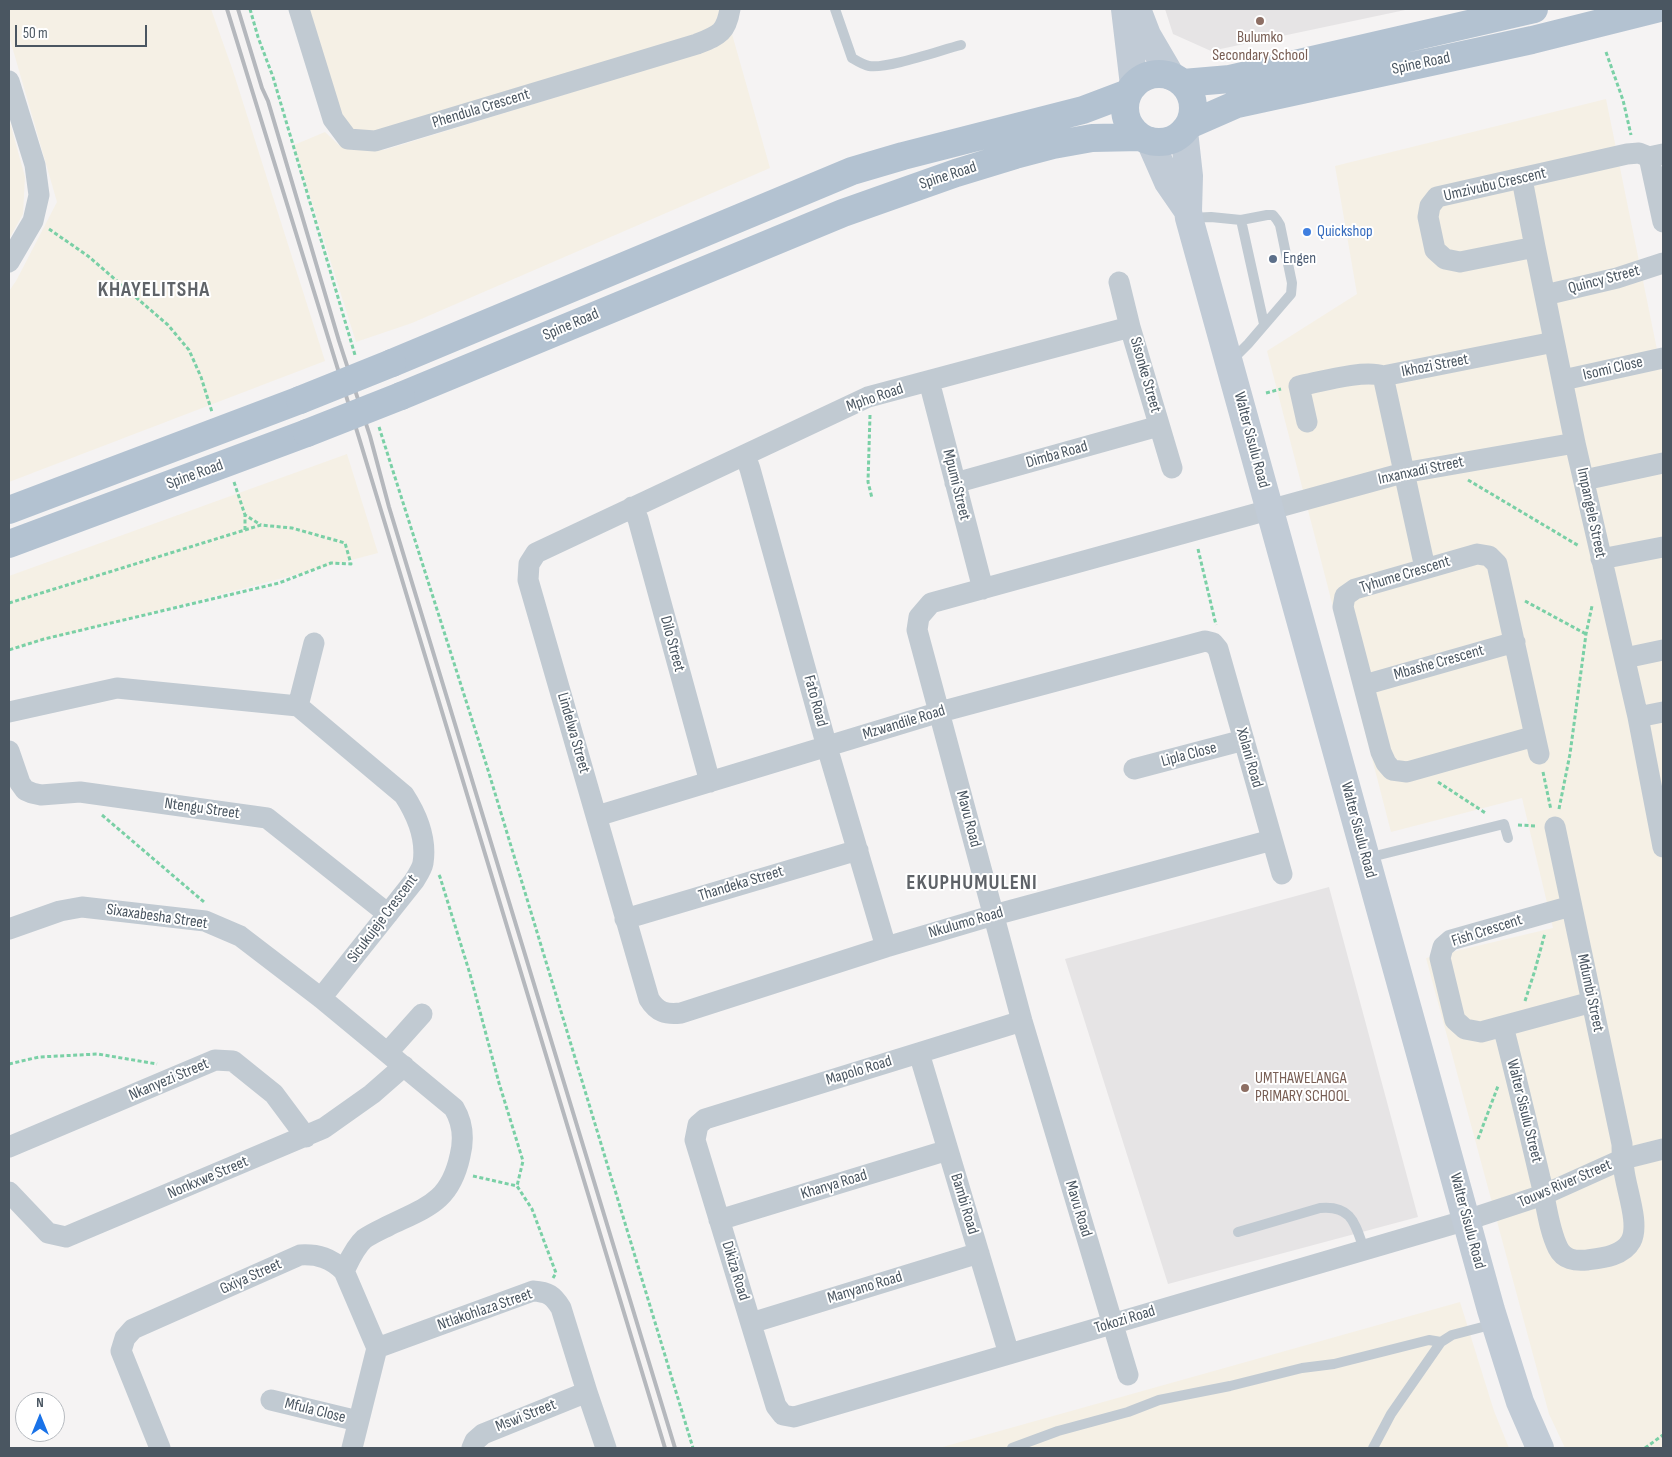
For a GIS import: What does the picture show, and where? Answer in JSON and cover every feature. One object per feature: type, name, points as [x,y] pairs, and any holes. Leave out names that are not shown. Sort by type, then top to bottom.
[{"type":"main road","name":"Spine Road","points":[[9,510],[300,400],[852,171],[903,156],[1084,110],[1131,89],[1142,79],[1151,75],[1165,74],[1177,80],[1230,79],[1534,9]]},
{"type":"main road","name":"Spine Road","points":[[9,544],[401,396],[833,216],[1006,158],[1053,145],[1092,138],[1145,139],[1159,142],[1168,140],[1177,137],[1186,128],[1237,104],[1532,40],[1656,9]]},
{"type":"main road","points":[[1177,80],[1191,95],[1193,103],[1192,118],[1186,128]]},
{"type":"main road","points":[[1131,89],[1126,102],[1126,117],[1134,130],[1145,139]]},
{"type":"street","name":"Phendula Crescent","points":[[299,9],[333,119],[348,139],[374,141],[698,44],[715,37],[723,30],[728,22],[730,9]]},
{"type":"street","points":[[1124,9],[1131,89]]},
{"type":"street","points":[[1137,9],[1147,35],[1177,80]]},
{"type":"street","points":[[9,80],[35,165],[39,195],[33,221],[9,262]]},
{"type":"street","name":"Walter Sisulu Road","points":[[1186,128],[1190,176],[1189,215],[1495,1324],[1520,1402],[1540,1448]]},
{"type":"street","name":"Walter Sisulu Road","points":[[1145,139],[1168,182],[1189,215]]},
{"type":"street","points":[[1649,155],[1663,222]]},
{"type":"street","name":"Umzivubu Crescent","points":[[1535,247],[1460,262],[1445,259],[1435,250],[1428,217],[1430,206],[1438,198],[1522,179],[1649,155]]},
{"type":"street","name":"Impangele Street","points":[[1522,179],[1575,443],[1638,717],[1663,847]]},
{"type":"street","name":"Quincy Street","points":[[1545,295],[1617,278],[1663,263]]},
{"type":"street","name":"Sisonke Street","points":[[1119,282],[1130,327],[1172,468]]},
{"type":"street","name":"Mpho Road","points":[[632,507],[868,397],[1130,327]]},
{"type":"street","name":"Ikhozi Street","points":[[1425,568],[1383,376],[1554,342]]},
{"type":"street","name":"Isomi Close","points":[[1562,380],[1663,358]]},
{"type":"street","points":[[1307,422],[1299,386],[1360,374],[1378,374],[1383,376]]},
{"type":"street","name":"Mpumi Street","points":[[929,381],[983,589]]},
{"type":"street","name":"Dimba Road","points":[[955,483],[1159,426]]},
{"type":"street","name":"Inxanxadi Street","points":[[1270,509],[1404,473],[1575,443]]},
{"type":"street","name":"Fato Road","points":[[745,455],[886,947]]},
{"type":"street","points":[[1584,480],[1663,463]]},
{"type":"street","name":"Dilo Street","points":[[632,507],[638,519],[710,782]]},
{"type":"street","name":"Lindelwa Street","points":[[632,507],[536,553],[529,564],[528,580],[649,999],[654,1007],[662,1012]]},
{"type":"street","name":"Mavu Road","points":[[1128,1374],[1022,1021],[917,630],[919,617],[931,603],[1270,509]]},
{"type":"street","points":[[1601,559],[1663,547]]},
{"type":"street","name":"Tyhume Crescent","points":[[1477,554],[1489,556],[1497,564],[1537,745],[1407,772],[1392,770],[1386,763],[1381,752],[1343,607],[1345,596],[1355,589],[1425,568],[1477,554]]},
{"type":"street","name":"Mzwandile Road","points":[[597,816],[940,712],[1205,641],[1213,643]]},
{"type":"street","name":"Mbashe Crescent","points":[[1364,685],[1515,642]]},
{"type":"street","points":[[9,712],[117,688],[298,706],[314,643]]},
{"type":"street","name":"Xolani Road","points":[[1213,643],[1218,649],[1282,874]]},
{"type":"street","points":[[1625,658],[1663,650]]},
{"type":"street","name":"Sicukujeje Crescent","points":[[298,706],[404,795],[416,813],[423,838],[423,864],[414,882],[321,998]]},
{"type":"street","points":[[1638,717],[1663,712]]},
{"type":"street","name":"Lipla Close","points":[[1134,769],[1244,740]]},
{"type":"street","name":"Ntengu Street","points":[[9,751],[20,783],[25,790],[41,795],[80,792],[267,818],[388,914]]},
{"type":"street","name":"Mdumbi Street","points":[[1543,1195],[1558,1248],[1567,1258],[1586,1260],[1614,1255],[1625,1248],[1631,1240],[1634,1231],[1634,1220],[1622,1144],[1555,827]]},
{"type":"street","name":"Nkulumo Road","points":[[662,1012],[681,1013],[886,947],[994,915],[1272,840]]},
{"type":"street","name":"Thandeka Street","points":[[625,919],[858,850]]},
{"type":"street","name":"Fish Crescent","points":[[1571,906],[1451,940],[1443,947],[1440,958],[1455,1020],[1465,1029],[1481,1032],[1592,1002]]},
{"type":"street","name":"Sixaxabesha Street","points":[[9,929],[60,910],[82,907],[205,921],[240,936],[321,998],[454,1108],[459,1116],[464,1142],[457,1171]]},
{"type":"street","points":[[388,1052],[422,1014]]},
{"type":"street","name":"Mapolo Road","points":[[698,1125],[705,1119],[1022,1021]]},
{"type":"street","name":"Walter Sisulu Street","points":[[1510,1025],[1510,1054],[1543,1195]]},
{"type":"street","name":"Bambi Road","points":[[919,1053],[1010,1354]]},
{"type":"street","name":"Nkanyezi Street","points":[[9,1147],[215,1060],[233,1061],[274,1094],[306,1137]]},
{"type":"street","name":"Nonkxwe Street","points":[[9,1192],[48,1233],[66,1237],[324,1128],[372,1094],[404,1066]]},
{"type":"street","name":"Dikiza Road","points":[[698,1125],[694,1140],[776,1406],[783,1415]]},
{"type":"street","name":"Touws River Street","points":[[1467,1220],[1543,1195],[1623,1159],[1663,1149]]},
{"type":"street","name":"Khanya Road","points":[[719,1220],[948,1150]]},
{"type":"street","points":[[352,1448],[378,1348],[344,1271],[353,1254],[364,1240],[430,1206],[448,1189],[457,1171]]},
{"type":"street","name":"Tokozi Road","points":[[783,1415],[794,1417],[1467,1220]]},
{"type":"street","name":"Manyano Road","points":[[751,1323],[979,1253]]},
{"type":"street","name":"Gxiya Street","points":[[160,1448],[121,1351],[125,1338],[133,1329],[300,1255],[313,1254],[325,1257],[336,1263],[344,1271]]},
{"type":"street","name":"Ntlakohlaza Street","points":[[378,1348],[533,1291],[546,1292],[556,1300],[561,1308],[606,1448]]},
{"type":"street","name":"Mswi Street","points":[[472,1448],[475,1440],[482,1434],[587,1392]]},
{"type":"street","name":"Mfula Close","points":[[271,1400],[358,1422]]},
{"type":"lane","points":[[835,9],[852,58],[872,67],[896,63],[961,44]]},
{"type":"lane","points":[[1189,215],[1241,220],[1273,215],[1280,225],[1292,289],[1288,298],[1230,363]]},
{"type":"lane","points":[[1241,220],[1264,324]]},
{"type":"lane","points":[[1366,858],[1504,824],[1508,838]]},
{"type":"lane","points":[[1238,1232],[1320,1208],[1330,1207],[1348,1213],[1356,1227],[1364,1250]]},
{"type":"lane","points":[[1373,1448],[1391,1414],[1441,1342],[1452,1335],[1495,1324]]},
{"type":"lane","points":[[1012,1448],[1058,1430],[1128,1412],[1159,1400],[1302,1368],[1334,1364],[1429,1340],[1441,1342]]},
{"type":"path","points":[[250,9],[279,95],[358,363]]},
{"type":"path","points":[[1606,52],[1623,100],[1633,141],[1649,155]]},
{"type":"path","points":[[33,221],[50,230],[88,256],[168,325],[189,350],[201,377],[212,412]]},
{"type":"path","points":[[868,397],[870,409],[868,482],[872,498]]},
{"type":"path","points":[[376,419],[491,779],[693,1448]]},
{"type":"path","points":[[1443,466],[1601,559]]},
{"type":"path","points":[[234,481],[245,515],[245,530]]},
{"type":"path","points":[[245,515],[261,525]]},
{"type":"path","points":[[9,603],[261,525],[292,528],[345,543],[351,564],[331,563],[279,583],[44,638],[9,650]]},
{"type":"path","points":[[1193,530],[1217,624],[1213,643]]},
{"type":"path","points":[[1503,590],[1586,634]]},
{"type":"path","points":[[1555,827],[1570,754],[1586,634],[1592,606]]},
{"type":"path","points":[[1537,745],[1555,827]]},
{"type":"path","points":[[1423,768],[1442,786],[1504,824],[1555,827]]},
{"type":"path","points":[[80,792],[89,804],[207,904],[205,921]]},
{"type":"path","points":[[423,864],[440,876],[470,974],[499,1082],[523,1161],[517,1186]]},
{"type":"path","points":[[1510,1025],[1535,970],[1550,912]]},
{"type":"path","points":[[9,1064],[39,1057],[98,1054],[172,1066],[189,1071]]},
{"type":"path","points":[[1478,1140],[1510,1054]]},
{"type":"path","points":[[457,1171],[517,1186],[532,1209],[556,1273],[546,1292]]},
{"type":"path","points":[[1644,1448],[1663,1435]]},
{"type":"shaded area","name":"Bulumko Secondary School","points":[[1165,9],[1410,9],[1211,51],[1173,34]]},
{"type":"shaded area","name":"UMTHAWELANGA PRIMARY SCHOOL","points":[[1329,887],[1418,1217],[1168,1284],[1065,959]]},
{"type":"sand","points":[[9,9],[211,9],[233,71],[325,361],[9,482],[9,291],[57,202],[9,36]]},
{"type":"sand","points":[[307,9],[721,9],[715,23],[704,33],[383,131],[354,131],[344,123]]},
{"type":"sand","points":[[732,34],[770,168],[412,323],[356,342],[294,145],[325,132],[340,146],[384,150],[715,48]]},
{"type":"sand","points":[[1606,99],[1663,379],[1663,1448],[1565,1448],[1549,1414],[1426,958],[1553,928],[1522,798],[1391,832],[1267,351],[1357,294],[1335,166]]},
{"type":"sand","points":[[9,119],[25,177],[23,214],[9,239]]},
{"type":"sand","points":[[347,454],[378,553],[9,650],[9,576]]},
{"type":"sand","points":[[1460,1302],[1494,1411],[1509,1448],[939,1448]]},
{"type":"railway","points":[[227,9],[665,1448]]},
{"type":"railway","points":[[238,9],[262,88],[268,101],[339,341],[370,436],[389,507],[675,1448]]},
{"type":"place","name":"Bulumko Secondary School","points":[[1260,21]]},
{"type":"place","name":"Quickshop","points":[[1307,232]]},
{"type":"place","name":"Engen","points":[[1273,259]]},
{"type":"place","name":"UMTHAWELANGA PRIMARY SCHOOL","points":[[1245,1088]]},
{"type":"district","name":"KHAYELITSHA","points":[[154,291]]},
{"type":"district","name":"EKUPHUMULENI","points":[[972,884]]}]
